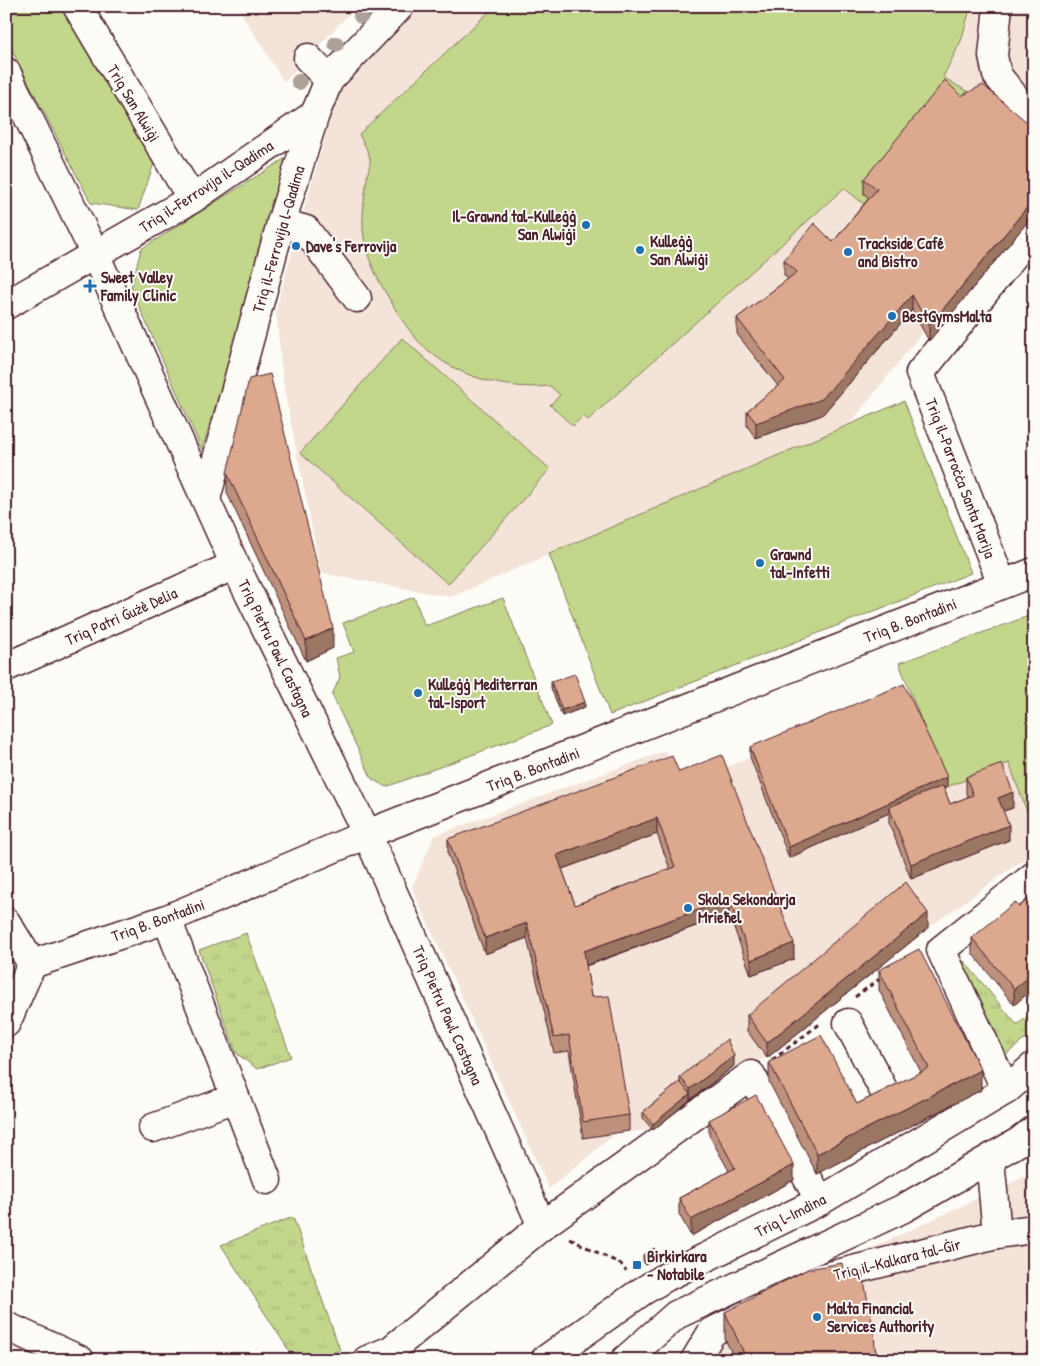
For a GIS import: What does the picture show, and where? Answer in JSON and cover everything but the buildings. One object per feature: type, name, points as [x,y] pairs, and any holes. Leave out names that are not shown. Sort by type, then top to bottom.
[{"type":"street","name":"Triq San Alwiġi","points":[[77,6],[192,199]]},
{"type":"street","name":"Triq il-Ferrovija l-Qadima","points":[[206,499],[281,223],[316,114],[329,80],[400,6]]},
{"type":"street","points":[[998,6],[993,56],[997,75],[1034,121]]},
{"type":"street","points":[[308,58],[329,80]]},
{"type":"street","name":"Triq Pietru Pawl Castagna","points":[[6,72],[95,254],[235,565],[367,834],[542,1226]]},
{"type":"street","name":"Triq il-Ferrovija il-Qadima","points":[[95,254],[192,199],[316,114]]},
{"type":"street","points":[[281,223],[306,230],[357,298]]},
{"type":"street","name":"Triq il-Parroċċa Santa Marija","points":[[1002,584],[920,373],[1034,230]]},
{"type":"street","points":[[6,305],[95,254]]},
{"type":"street","name":"Triq Patri Ġużè Delia","points":[[6,667],[235,565]]},
{"type":"street","name":"Triq B. Bontadini","points":[[32,964],[167,919],[367,834],[1034,572]]},
{"type":"street","points":[[1006,1090],[941,950],[1034,876]]},
{"type":"street","points":[[167,919],[266,1180]]},
{"type":"street","points":[[6,922],[32,964],[6,1023]]},
{"type":"street","points":[[848,1023],[903,1127]]},
{"type":"street","name":"Triq l-Imdina","points":[[544,1360],[641,1292],[666,1277],[820,1201],[903,1127],[1006,1090],[1034,1066]]},
{"type":"street","points":[[367,1360],[391,1350],[542,1226],[751,1075],[820,1201]]},
{"type":"street","points":[[154,1128],[235,1098]]},
{"type":"street","points":[[625,1360],[676,1315],[904,1208],[1020,1142],[1034,1130]]},
{"type":"street","points":[[990,1159],[997,1234]]},
{"type":"street","name":"Triq il-Kalkara tal-Ġir","points":[[695,1360],[712,1332],[822,1278],[997,1234],[1034,1229]]},
{"type":"street","points":[[6,1326],[80,1360]]},
{"type":"shaded area","points":[[237,6],[357,6],[284,82]]},
{"type":"shaded area","name":"Kulleġġ San Alwiġi","points":[[420,6],[1029,6],[1034,19],[1034,191],[849,425],[451,597],[321,573],[283,383],[276,309],[341,81]]},
{"type":"shaded area","name":"Skola Sekondarja Mrieħel","points":[[1034,614],[1034,852],[928,928],[767,1058],[734,1066],[653,1130],[616,1133],[549,1189],[412,888],[434,836],[665,751],[679,787],[910,692],[899,663]]},
{"type":"shaded area","points":[[1034,1172],[1034,1360],[701,1360],[727,1316]]},
{"type":"green space","points":[[6,6],[61,6],[155,160],[138,210],[91,203],[6,39]]},
{"type":"green space","name":"Il-Grawnd tal-Kulleġġ San Alwiġi","points":[[495,6],[971,6],[961,41],[943,77],[983,101],[953,276],[844,188],[588,420],[583,416],[573,426],[550,405],[560,395],[550,386],[512,386],[475,377],[457,370],[426,349],[413,335],[398,313],[372,266],[363,230],[363,210],[370,160],[359,134]]},
{"type":"green space","points":[[292,154],[202,450],[131,288],[141,249]]},
{"type":"green space","points":[[402,338],[550,469],[448,584],[300,453]]},
{"type":"green space","name":"Grawnd tal-Infetti","points":[[904,401],[971,573],[610,715],[549,554]]},
{"type":"green space","points":[[414,597],[425,626],[503,598],[552,725],[386,787],[372,779],[332,695],[340,677],[336,658],[354,652],[343,623]]},
{"type":"green space","points":[[1034,614],[1034,831],[1009,763],[947,787],[899,663]]},
{"type":"green space","points":[[246,933],[291,1057],[257,1069],[236,1053],[199,950]]},
{"type":"green space","points":[[964,961],[1017,1025],[1034,1011],[1034,1032],[999,1060],[956,969]]},
{"type":"green space","points":[[293,1217],[340,1350],[316,1360],[295,1360],[221,1245]]},
{"type":"place","name":"Il-Grawnd tal-Kulleġġ San Alwiġi","points":[[586,225]]},
{"type":"place","name":"Dave's Ferrovija","points":[[296,246]]},
{"type":"place","name":"Kulleġġ San Alwiġi","points":[[640,250]]},
{"type":"place","name":"Trackside Café and Bistro","points":[[848,252]]},
{"type":"place","name":"Sweet Valley Family Clinic","points":[[90,286]]},
{"type":"place","name":"BestGymsMalta","points":[[892,316]]},
{"type":"place","name":"Grawnd tal-Infetti","points":[[760,563]]},
{"type":"place","name":"Kulleġġ Mediterran tal-Isport","points":[[418,693]]},
{"type":"place","name":"Skola Sekondarja Mrieħel","points":[[688,908]]},
{"type":"place","name":"Birkirkara - Notabile","points":[[637,1265]]},
{"type":"place","name":"Malta Financial Services Authority","points":[[817,1317]]}]
